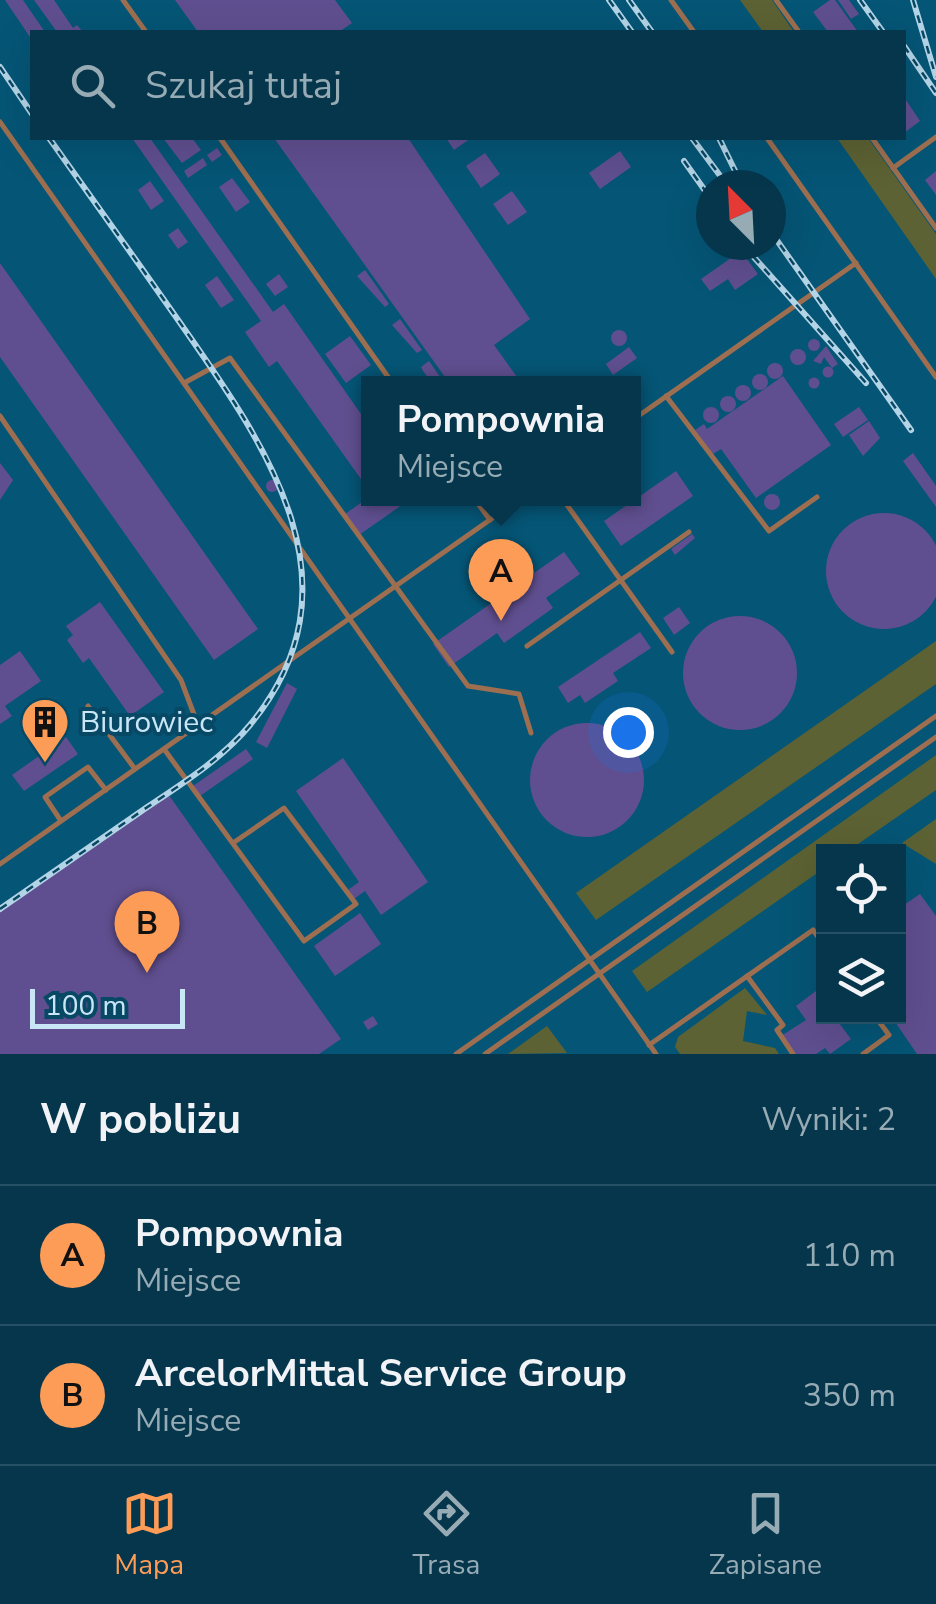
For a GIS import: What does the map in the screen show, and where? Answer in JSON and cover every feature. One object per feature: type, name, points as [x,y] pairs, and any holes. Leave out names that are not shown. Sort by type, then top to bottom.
[{"type":"lane","points":[[124,0],[145,30]]},
{"type":"lane","points":[[671,0],[693,30]]},
{"type":"lane","points":[[776,0],[798,30]]},
{"type":"lane","points":[[0,122],[653,1054]]},
{"type":"lane","points":[[893,168],[936,137]]},
{"type":"lane","points":[[221,140],[387,376]]},
{"type":"lane","points":[[768,140],[936,377]]},
{"type":"lane","points":[[873,140],[936,228]]},
{"type":"lane","points":[[641,414],[856,264]]},
{"type":"lane","points":[[184,384],[230,358],[468,686],[518,694],[531,733]]},
{"type":"lane","points":[[666,396],[769,531],[817,497]]},
{"type":"lane","points":[[0,416],[180,680],[198,725]]},
{"type":"lane","points":[[480,506],[490,520]]},
{"type":"lane","points":[[0,864],[510,506]]},
{"type":"lane","points":[[568,506],[672,652]]},
{"type":"lane","points":[[527,646],[689,532]]},
{"type":"lane","points":[[88,706],[135,770]]},
{"type":"lane","points":[[456,1054],[936,716]]},
{"type":"lane","points":[[486,1054],[936,737]]},
{"type":"lane","points":[[164,749],[304,941],[356,904],[284,808],[233,843]]},
{"type":"lane","points":[[62,821],[45,797],[88,767],[106,790]]},
{"type":"lane","points":[[650,1045],[812,930],[816,935]]},
{"type":"lane","points":[[747,976],[783,1025],[777,1030],[793,1054]]},
{"type":"lane","points":[[863,1054],[889,1035],[881,1024]]},
{"type":"shaded area","points":[[0,0],[936,0],[936,1054],[0,1054]]},
{"type":"green space","points":[[740,0],[772,0],[793,30],[762,30]]},
{"type":"green space","points":[[838,140],[869,140],[936,234],[936,279]]},
{"type":"green space","points":[[936,641],[936,684],[596,920],[576,893]]},
{"type":"green space","points":[[936,755],[936,790],[858,844],[816,844],[816,874],[647,992],[632,971]]},
{"type":"green space","points":[[936,819],[936,864],[902,843]]},
{"type":"green space","points":[[745,988],[767,1015],[747,1011],[743,1041],[775,1048],[779,1054],[680,1054],[675,1047],[678,1037]]},
{"type":"green space","points":[[547,1026],[567,1053],[508,1054]]},
{"type":"building","points":[[5,0],[23,0],[44,30],[30,30],[30,37]]},
{"type":"building","points":[[34,0],[54,0],[73,28],[77,25],[81,30],[56,30]]},
{"type":"building","points":[[175,0],[335,0],[352,23],[342,30],[197,30]]},
{"type":"building","points":[[835,0],[857,30],[826,30],[813,12]]},
{"type":"building","points":[[838,0],[849,0],[859,14],[851,19]]},
{"type":"building","points":[[906,100],[920,121],[906,132]]},
{"type":"building","points":[[133,140],[151,140],[273,312],[284,304],[361,414],[361,479],[277,361],[269,367],[245,332],[261,321]]},
{"type":"building","points":[[165,140],[194,140],[201,150],[182,163]]},
{"type":"building","points":[[275,140],[409,140],[530,319],[494,345],[516,376],[444,376]]},
{"type":"building","points":[[447,140],[468,140],[454,150]]},
{"type":"building","points":[[217,148],[222,155],[212,162],[207,155]]},
{"type":"building","points":[[620,151],[631,167],[600,189],[589,173]]},
{"type":"building","points":[[485,153],[500,174],[481,188],[466,166]]},
{"type":"building","points":[[203,158],[207,165],[188,178],[184,171]]},
{"type":"building","points":[[936,171],[936,195],[925,180]]},
{"type":"building","points":[[232,178],[250,202],[236,212],[219,187]]},
{"type":"building","points":[[150,181],[164,201],[151,210],[138,190]]},
{"type":"building","points":[[512,191],[527,212],[508,225],[493,204]]},
{"type":"building","points":[[178,228],[188,242],[178,249],[168,235]]},
{"type":"building","points":[[728,260],[748,260],[758,274],[735,290],[728,279],[710,291],[701,279]]},
{"type":"building","points":[[0,263],[258,629],[214,660],[0,357]]},
{"type":"building","points":[[365,270],[389,304],[385,307],[357,276]]},
{"type":"building","points":[[279,274],[288,287],[275,296],[266,284]]},
{"type":"building","points":[[217,276],[234,300],[221,308],[205,285]]},
{"type":"building","points":[[400,319],[422,350],[417,353],[392,325]]},
{"type":"building","points":[[619,330],[627,338],[619,346],[611,338]]},
{"type":"building","points":[[350,336],[371,365],[346,383],[325,354]]},
{"type":"building","points":[[814,339],[820,345],[814,351],[808,345]]},
{"type":"building","points":[[826,346],[838,364],[832,368],[824,357],[821,364],[813,361]]},
{"type":"building","points":[[629,347],[637,358],[613,375],[606,364]]},
{"type":"building","points":[[798,349],[806,357],[798,365],[790,357]]},
{"type":"building","points":[[429,361],[439,376],[427,376],[421,367]]},
{"type":"building","points":[[775,363],[783,371],[775,379],[767,371]]},
{"type":"building","points":[[828,367],[833,372],[828,377],[823,372]]},
{"type":"building","points":[[760,374],[768,382],[760,390],[752,382]]},
{"type":"building","points":[[783,376],[831,445],[756,498],[721,449],[713,454],[695,430],[704,424],[707,429]]},
{"type":"building","points":[[814,377],[820,383],[814,389],[808,383]]},
{"type":"building","points":[[743,385],[751,393],[743,401],[735,393]]},
{"type":"building","points":[[728,396],[736,404],[728,412],[720,404]]},
{"type":"building","points":[[711,407],[719,415],[711,423],[703,415]]},
{"type":"building","points":[[859,407],[868,420],[843,437],[834,424]]},
{"type":"building","points":[[869,421],[880,438],[863,456],[849,435]]},
{"type":"building","points":[[913,453],[936,486],[936,507],[903,461]]},
{"type":"building","points":[[0,463],[13,480],[0,500]]},
{"type":"building","points":[[676,471],[693,496],[621,546],[604,521],[626,506],[641,506],[641,495]]},
{"type":"building","points":[[272,480],[278,486],[272,492],[266,486]]},
{"type":"building","points":[[772,494],[780,502],[772,510],[764,502]]},
{"type":"building","points":[[361,503],[361,506],[401,506],[359,535],[345,514]]},
{"type":"building","points":[[884,513],[906,517],[937,547],[937,595],[925,612],[906,625],[884,629],[862,625],[843,612],[830,593],[826,571],[830,549],[843,530],[862,517]]},
{"type":"building","points":[[692,534],[695,538],[675,555],[671,549]]},
{"type":"building","points":[[564,552],[580,574],[546,598],[553,608],[504,643],[497,633],[449,667],[433,644]]},
{"type":"building","points":[[100,602],[164,692],[130,716],[89,658],[83,663],[67,640],[73,635],[66,626]]},
{"type":"building","points":[[679,607],[690,623],[674,635],[663,618]]},
{"type":"building","points":[[740,616],[762,621],[780,633],[792,651],[797,673],[792,695],[780,713],[762,725],[740,730],[718,725],[700,713],[688,695],[683,673],[688,651],[700,633],[718,621]]},
{"type":"building","points":[[640,632],[651,648],[613,673],[618,681],[585,703],[580,695],[568,703],[558,687]]},
{"type":"building","points":[[20,651],[41,681],[5,706],[12,716],[0,724],[0,665]]},
{"type":"building","points":[[287,683],[297,689],[267,748],[256,742]]},
{"type":"building","points":[[587,723],[609,728],[627,740],[639,758],[644,780],[639,802],[627,820],[609,832],[587,837],[565,832],[547,820],[535,802],[530,780],[535,758],[547,740],[565,728]]},
{"type":"building","name":"Biurowiec","points":[[66,737],[78,754],[24,791],[12,775]]},
{"type":"building","points":[[246,749],[253,759],[200,796],[193,786]]},
{"type":"building","points":[[343,758],[428,882],[381,915],[365,891],[351,901],[345,892],[359,882],[296,791]]},
{"type":"building","points":[[166,791],[341,1039],[319,1054],[0,1054],[0,908]]},
{"type":"building","points":[[920,894],[936,916],[936,1054],[917,1054],[896,1024],[906,1024],[906,904]]},
{"type":"building","points":[[360,913],[381,944],[335,976],[314,946]]},
{"type":"building","points":[[816,991],[816,1024],[840,1024],[851,1039],[830,1054],[825,1048],[816,1054],[793,1054],[781,1036],[806,1020],[796,1006]]},
{"type":"building","points":[[373,1016],[378,1024],[368,1030],[363,1022]]},
{"type":"railway","points":[[609,0],[631,30]]},
{"type":"railway","points":[[629,0],[651,30]]},
{"type":"railway","points":[[860,0],[882,30]]},
{"type":"railway","points":[[913,0],[936,77]]},
{"type":"railway","points":[[906,49],[936,93]]},
{"type":"railway","points":[[0,67],[30,111]]},
{"type":"railway","points":[[0,909],[213,761],[239,738],[284,671],[300,618],[301,565],[289,514],[268,462],[209,364],[50,140]]},
{"type":"railway","points":[[693,140],[716,170]]},
{"type":"railway","points":[[720,140],[735,170]]},
{"type":"railway","points":[[684,161],[696,178]]},
{"type":"railway","points":[[786,253],[911,430]]},
{"type":"railway","points":[[756,260],[866,383]]},
{"type":"place","name":"Pompownia","points":[[501,621]]},
{"type":"place","name":"Biurowiec","points":[[45,764]]},
{"type":"place","name":"ArcelorMittal Service Group","points":[[147,973]]}]
